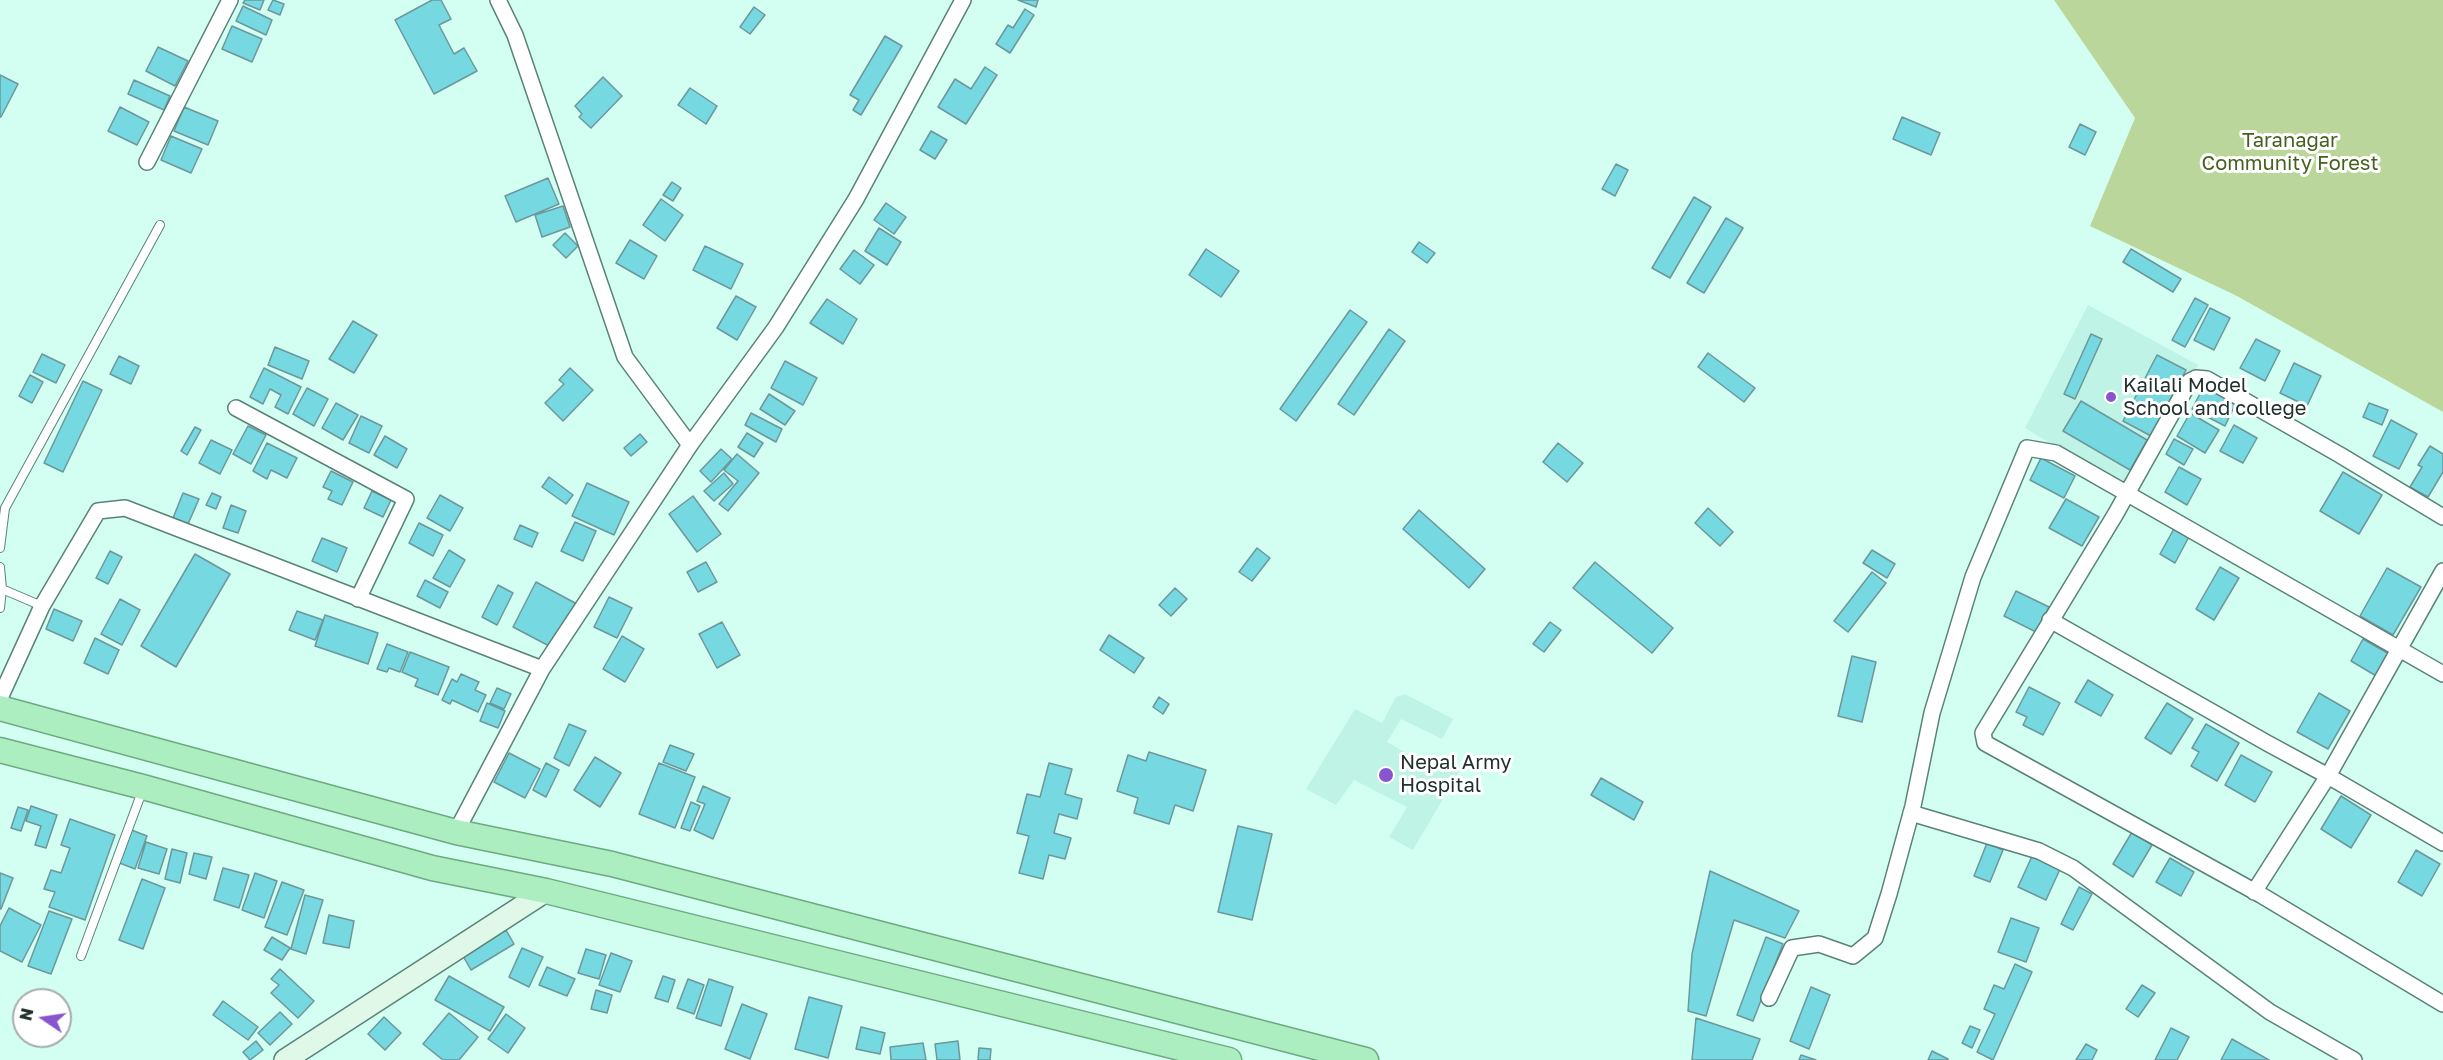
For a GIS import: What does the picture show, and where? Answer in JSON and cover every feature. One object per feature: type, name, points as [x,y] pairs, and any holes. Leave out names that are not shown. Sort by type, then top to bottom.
[{"type":"highway","points":[[0,708],[456,832],[612,864],[1366,1060]]},
{"type":"highway","points":[[0,750],[143,787],[432,868],[546,891],[1229,1060]]},
{"type":"main road","points":[[285,1060],[546,891]]},
{"type":"street","points":[[147,162],[230,0]]},
{"type":"street","points":[[498,0],[515,35],[625,357],[690,445]]},
{"type":"street","points":[[456,832],[542,669],[690,445],[776,327],[855,199],[963,0]]},
{"type":"street","points":[[2443,517],[2340,454],[2207,378],[2196,378],[2190,381],[2083,569],[1983,733],[1985,743],[2254,892],[2443,1004]]},
{"type":"street","points":[[236,408],[406,499],[358,599]]},
{"type":"street","points":[[1769,998],[1792,948],[1819,944],[1853,956],[1875,938],[1911,813],[1932,713],[1973,577],[2027,448],[2056,453],[2443,674]]},
{"type":"street","points":[[0,698],[42,606],[98,511],[125,508],[542,669]]},
{"type":"street","points":[[2254,892],[2328,776],[2443,571]]},
{"type":"street","points":[[2050,620],[2443,843]]},
{"type":"street","points":[[1911,813],[2040,851],[2073,868],[2270,1012],[2354,1060]]},
{"type":"lane","points":[[0,548],[5,508],[160,225]]},
{"type":"lane","points":[[0,567],[3,589],[0,608]]},
{"type":"lane","points":[[3,589],[42,606]]},
{"type":"lane","points":[[81,956],[143,787]]},
{"type":"shaded area","name":"Kailali Model School and college","points":[[2088,305],[2198,365],[2140,469],[2124,487],[2025,428]]},
{"type":"shaded area","name":"Nepal Army Hospital","points":[[1405,694],[1453,719],[1442,739],[1401,719],[1387,742],[1427,765],[1436,756],[1460,770],[1413,850],[1389,837],[1407,807],[1354,780],[1336,805],[1306,789],[1355,709],[1382,723],[1396,697]]},
{"type":"green space","name":"Taranagar Community Forest","points":[[2054,0],[2443,0],[2443,412],[2237,296],[2090,226],[2135,118]]},
{"type":"building","points":[[245,0],[264,0],[260,10],[243,3]]},
{"type":"building","points":[[273,0],[284,4],[280,15],[268,10]]},
{"type":"building","points":[[432,0],[441,0],[451,19],[439,25],[454,54],[464,48],[477,71],[434,94],[395,20]]},
{"type":"building","points":[[1018,0],[1038,0],[1036,7]]},
{"type":"building","points":[[243,6],[272,20],[266,35],[236,21]]},
{"type":"building","points":[[754,7],[765,15],[750,34],[740,27]]},
{"type":"building","points":[[1025,9],[1034,15],[1010,53],[996,44],[1008,25],[1013,28]]},
{"type":"building","points":[[232,26],[262,39],[252,62],[222,49]]},
{"type":"building","points":[[885,36],[902,46],[861,115],[853,110],[859,100],[850,95]]},
{"type":"building","points":[[158,47],[188,61],[175,86],[146,71]]},
{"type":"building","points":[[985,67],[997,75],[966,124],[938,107],[955,79],[971,89]]},
{"type":"building","points":[[0,75],[18,84],[1,117],[0,117]]},
{"type":"building","points":[[603,77],[622,96],[591,128],[579,117],[582,114],[575,106]]},
{"type":"building","points":[[134,80],[170,96],[164,110],[128,94]]},
{"type":"building","points":[[690,88],[717,106],[706,124],[678,105]]},
{"type":"building","points":[[120,107],[149,122],[137,145],[108,131]]},
{"type":"building","points":[[184,107],[218,121],[208,145],[174,131]]},
{"type":"building","points":[[1902,117],[1940,133],[1931,155],[1893,139]]},
{"type":"building","points":[[2080,124],[2096,132],[2085,155],[2069,147]]},
{"type":"building","points":[[931,131],[947,140],[935,159],[920,150]]},
{"type":"building","points":[[171,136],[202,149],[191,173],[161,160]]},
{"type":"building","points":[[1616,164],[1628,170],[1615,196],[1602,189]]},
{"type":"building","points":[[548,178],[559,204],[516,222],[505,196]]},
{"type":"building","points":[[672,182],[681,188],[673,201],[663,195]]},
{"type":"building","points":[[1694,197],[1711,207],[1670,278],[1652,268]]},
{"type":"building","points":[[661,199],[683,215],[665,241],[643,225]]},
{"type":"building","points":[[886,203],[906,217],[894,234],[874,220]]},
{"type":"building","points":[[563,206],[570,227],[542,237],[535,215]]},
{"type":"building","points":[[1726,218],[1743,228],[1704,293],[1687,283]]},
{"type":"building","points":[[879,228],[901,242],[887,265],[865,251]]},
{"type":"building","points":[[565,233],[578,246],[566,258],[553,245]]},
{"type":"building","points":[[630,240],[657,256],[644,279],[616,263]]},
{"type":"building","points":[[1419,242],[1435,253],[1427,263],[1412,252]]},
{"type":"building","points":[[705,246],[743,264],[731,289],[693,270]]},
{"type":"building","points":[[1206,249],[1239,271],[1221,297],[1189,275]]},
{"type":"building","points":[[2131,249],[2181,279],[2173,292],[2123,262]]},
{"type":"building","points":[[854,250],[874,265],[860,284],[840,269]]},
{"type":"building","points":[[736,296],[756,307],[737,340],[717,328]]},
{"type":"building","points":[[2195,298],[2208,305],[2185,347],[2172,340]]},
{"type":"building","points":[[827,299],[857,319],[843,344],[810,323]]},
{"type":"building","points":[[2210,308],[2230,318],[2214,350],[2194,340]]},
{"type":"building","points":[[1350,310],[1367,322],[1296,421],[1280,409]]},
{"type":"building","points":[[353,321],[377,335],[354,373],[329,359]]},
{"type":"building","points":[[1389,329],[1405,341],[1354,415],[1338,404]]},
{"type":"building","points":[[2091,334],[2102,339],[2075,399],[2064,394]]},
{"type":"building","points":[[2256,339],[2280,351],[2265,381],[2240,368]]},
{"type":"building","points":[[275,347],[309,361],[302,379],[268,365]]},
{"type":"building","points":[[1708,353],[1755,388],[1744,402],[1698,367]]},
{"type":"building","points":[[42,354],[65,365],[56,383],[33,372]]},
{"type":"building","points":[[2157,355],[2186,370],[2151,436],[2123,421]]},
{"type":"building","points":[[119,356],[139,366],[131,384],[110,374]]},
{"type":"building","points":[[785,361],[817,378],[803,405],[771,388]]},
{"type":"building","points":[[2294,363],[2321,376],[2307,406],[2280,393]]},
{"type":"building","points":[[264,368],[301,387],[288,414],[275,407],[281,395],[270,389],[263,404],[250,397]]},
{"type":"building","points":[[570,368],[593,390],[563,421],[545,403],[564,384],[559,380]]},
{"type":"building","points":[[30,375],[43,382],[32,403],[19,396]]},
{"type":"building","points":[[83,381],[102,390],[63,472],[44,463]]},
{"type":"building","points":[[2204,386],[2236,403],[2225,426],[2192,409]]},
{"type":"building","points":[[307,388],[328,399],[314,426],[293,414]]},
{"type":"building","points":[[769,394],[795,411],[785,425],[760,409]]},
{"type":"building","points":[[2081,401],[2147,440],[2130,470],[2063,431]]},
{"type":"building","points":[[336,403],[358,415],[343,440],[322,428]]},
{"type":"building","points":[[2369,403],[2388,410],[2382,425],[2363,417]]},
{"type":"building","points":[[751,413],[782,429],[776,442],[745,425]]},
{"type":"building","points":[[2190,413],[2219,430],[2205,453],[2177,436]]},
{"type":"building","points":[[361,416],[382,426],[369,453],[349,443]]},
{"type":"building","points":[[2391,420],[2417,434],[2399,469],[2373,456]]},
{"type":"building","points":[[2234,425],[2257,438],[2243,463],[2220,451]]},
{"type":"building","points":[[248,426],[266,435],[251,464],[233,454]]},
{"type":"building","points":[[195,427],[201,430],[187,455],[181,451]]},
{"type":"building","points":[[747,433],[763,443],[754,457],[738,447]]},
{"type":"building","points":[[640,434],[647,442],[631,456],[624,448]]},
{"type":"building","points":[[385,436],[407,449],[397,468],[374,455]]},
{"type":"building","points":[[2174,439],[2193,449],[2184,465],[2166,454]]},
{"type":"building","points":[[211,440],[232,450],[220,474],[199,463]]},
{"type":"building","points":[[267,443],[297,458],[287,478],[271,470],[267,479],[253,471]]},
{"type":"building","points":[[1558,443],[1583,463],[1567,482],[1543,462]]},
{"type":"building","points":[[2430,446],[2443,454],[2443,472],[2428,497],[2410,487],[2422,467],[2418,465]]},
{"type":"building","points":[[721,449],[732,459],[711,482],[700,471]]},
{"type":"building","points":[[737,454],[759,473],[728,511],[719,504],[738,481],[724,470]]},
{"type":"building","points":[[2041,458],[2075,476],[2064,498],[2030,480]]},
{"type":"building","points":[[2179,467],[2201,479],[2187,505],[2165,492]]},
{"type":"building","points":[[331,471],[353,482],[342,505],[328,499],[332,491],[323,487]]},
{"type":"building","points":[[2343,472],[2382,495],[2359,534],[2320,511]]},
{"type":"building","points":[[724,473],[733,484],[714,501],[704,491]]},
{"type":"building","points":[[549,477],[573,495],[566,504],[542,487]]},
{"type":"building","points":[[587,483],[629,502],[614,535],[572,516]]},
{"type":"building","points":[[372,491],[391,500],[383,517],[364,508]]},
{"type":"building","points":[[183,493],[199,499],[188,524],[173,518]]},
{"type":"building","points":[[212,493],[221,497],[216,509],[206,505]]},
{"type":"building","points":[[440,495],[463,508],[450,531],[427,518]]},
{"type":"building","points":[[693,496],[721,534],[697,552],[669,514]]},
{"type":"building","points":[[2066,499],[2099,517],[2082,546],[2049,528]]},
{"type":"building","points":[[231,505],[246,511],[238,533],[223,528]]},
{"type":"building","points":[[1708,508],[1733,532],[1720,546],[1695,523]]},
{"type":"building","points":[[1419,510],[1485,569],[1469,588],[1403,529]]},
{"type":"building","points":[[575,522],[596,531],[583,561],[561,551]]},
{"type":"building","points":[[419,523],[443,535],[433,556],[409,543]]},
{"type":"building","points":[[520,525],[538,533],[532,547],[514,539]]},
{"type":"building","points":[[2176,525],[2191,533],[2175,563],[2160,554]]},
{"type":"building","points":[[322,538],[347,548],[337,572],[312,561]]},
{"type":"building","points":[[1257,548],[1270,558],[1252,581],[1239,572]]},
{"type":"building","points":[[449,550],[465,560],[450,587],[433,578]]},
{"type":"building","points":[[1872,550],[1895,564],[1887,578],[1863,563]]},
{"type":"building","points":[[110,551],[122,557],[108,584],[96,578]]},
{"type":"building","points":[[195,554],[230,574],[176,667],[141,646]]},
{"type":"building","points":[[706,562],[717,582],[698,592],[687,572]]},
{"type":"building","points":[[1595,562],[1673,628],[1652,653],[1573,588]]},
{"type":"building","points":[[2220,567],[2239,578],[2214,620],[2196,609]]},
{"type":"building","points":[[2387,568],[2421,587],[2393,635],[2360,616]]},
{"type":"building","points":[[1872,572],[1886,583],[1848,632],[1834,621]]},
{"type":"building","points":[[425,580],[448,592],[440,608],[417,596]]},
{"type":"building","points":[[536,582],[577,604],[553,648],[513,627]]},
{"type":"building","points":[[498,585],[513,593],[497,625],[482,617]]},
{"type":"building","points":[[1175,588],[1187,599],[1171,616],[1159,605]]},
{"type":"building","points":[[2016,591],[2049,607],[2036,632],[2004,616]]},
{"type":"building","points":[[609,597],[632,608],[617,638],[594,627]]},
{"type":"building","points":[[120,599],[140,610],[122,645],[101,634]]},
{"type":"building","points":[[54,609],[82,621],[73,641],[46,629]]},
{"type":"building","points":[[297,611],[323,620],[315,640],[289,630]]},
{"type":"building","points":[[325,615],[378,633],[368,664],[315,646]]},
{"type":"building","points":[[722,622],[740,655],[717,668],[699,634]]},
{"type":"building","points":[[1550,622],[1561,630],[1544,652],[1533,644]]},
{"type":"building","points":[[1109,635],[1144,658],[1134,673],[1100,650]]},
{"type":"building","points":[[622,636],[644,649],[625,682],[603,669]]},
{"type":"building","points":[[95,638],[119,650],[108,674],[84,663]]},
{"type":"building","points":[[2363,639],[2391,655],[2378,677],[2351,661]]},
{"type":"building","points":[[387,644],[408,652],[400,672],[389,668],[387,672],[377,669]]},
{"type":"building","points":[[410,652],[449,667],[438,695],[415,686],[418,679],[402,672]]},
{"type":"building","points":[[1852,656],[1876,662],[1862,722],[1838,716]]},
{"type":"building","points":[[461,674],[479,682],[475,690],[486,695],[478,712],[452,700],[450,704],[442,700],[452,679],[457,682]]},
{"type":"building","points":[[2088,680],[2113,695],[2101,716],[2075,702]]},
{"type":"building","points":[[2029,687],[2060,703],[2043,735],[2023,725],[2027,717],[2016,712]]},
{"type":"building","points":[[497,688],[511,694],[504,709],[490,703]]},
{"type":"building","points":[[2319,693],[2350,711],[2328,749],[2297,732]]},
{"type":"building","points":[[1159,697],[1169,704],[1163,714],[1153,707]]},
{"type":"building","points":[[487,703],[505,711],[498,728],[480,721]]},
{"type":"building","points":[[2167,703],[2193,719],[2171,754],[2145,738]]},
{"type":"building","points":[[569,724],[586,731],[569,766],[554,758]]},
{"type":"building","points":[[2206,724],[2239,743],[2217,781],[2191,766],[2199,752],[2192,748]]},
{"type":"building","points":[[670,745],[694,754],[686,771],[663,762]]},
{"type":"building","points":[[1149,752],[1206,770],[1193,811],[1175,805],[1169,824],[1134,813],[1138,798],[1117,791],[1128,755],[1146,761]]},
{"type":"building","points":[[509,753],[540,769],[525,798],[494,782]]},
{"type":"building","points":[[2241,755],[2272,772],[2255,802],[2225,785]]},
{"type":"building","points":[[595,757],[621,773],[600,807],[574,790]]},
{"type":"building","points":[[546,763],[559,770],[546,797],[533,790]]},
{"type":"building","points":[[659,763],[695,777],[675,828],[639,814]]},
{"type":"building","points":[[1049,763],[1072,769],[1065,794],[1082,799],[1077,819],[1059,814],[1054,833],[1071,838],[1065,859],[1049,855],[1043,879],[1019,873],[1029,836],[1017,833],[1027,794],[1040,797]]},
{"type":"building","points":[[1601,778],[1643,802],[1634,820],[1591,795]]},
{"type":"building","points":[[703,786],[730,798],[713,839],[694,830],[705,804],[697,801]]},
{"type":"building","points":[[2341,796],[2371,815],[2351,848],[2321,829]]},
{"type":"building","points":[[691,802],[700,806],[690,831],[681,828]]},
{"type":"building","points":[[31,806],[57,815],[46,848],[35,845],[41,826],[26,821]]},
{"type":"building","points":[[18,807],[28,810],[21,831],[11,828]]},
{"type":"building","points":[[70,819],[115,835],[85,920],[49,907],[55,892],[44,889],[51,870],[61,873],[70,848],[61,845]]},
{"type":"building","points":[[1238,826],[1272,834],[1252,920],[1218,912]]},
{"type":"building","points":[[129,829],[147,836],[135,869],[117,862]]},
{"type":"building","points":[[2132,832],[2152,845],[2133,877],[2113,864]]},
{"type":"building","points":[[146,842],[167,849],[159,874],[138,868]]},
{"type":"building","points":[[1987,843],[2003,850],[1990,882],[1974,876]]},
{"type":"building","points":[[172,849],[187,853],[180,883],[165,879]]},
{"type":"building","points":[[2416,850],[2440,864],[2422,896],[2398,882]]},
{"type":"building","points":[[194,853],[212,857],[206,879],[189,874]]},
{"type":"building","points":[[2033,854],[2061,867],[2046,900],[2018,887]]},
{"type":"building","points":[[2170,858],[2194,872],[2181,896],[2156,882]]},
{"type":"building","points":[[223,868],[249,875],[239,908],[214,900]]},
{"type":"building","points":[[1710,871],[1799,911],[1785,938],[1734,920],[1706,1016],[1688,1011],[1692,954]]},
{"type":"building","points":[[0,873],[13,878],[1,909],[0,909]]},
{"type":"building","points":[[255,873],[277,881],[264,918],[242,910]]},
{"type":"building","points":[[142,879],[165,888],[143,949],[119,940]]},
{"type":"building","points":[[282,882],[304,890],[287,935],[265,927]]},
{"type":"building","points":[[2079,887],[2092,894],[2073,930],[2061,924]]},
{"type":"building","points":[[305,895],[323,900],[306,954],[291,949]]},
{"type":"building","points":[[9,908],[41,925],[22,962],[0,951],[0,926]]},
{"type":"building","points":[[49,911],[72,919],[51,974],[28,966]]},
{"type":"building","points":[[329,915],[354,921],[349,948],[323,943]]},
{"type":"building","points":[[2011,918],[2039,928],[2026,962],[1998,952]]},
{"type":"building","points":[[506,930],[514,944],[471,970],[463,956]]},
{"type":"building","points":[[272,937],[290,948],[282,960],[264,950]]},
{"type":"building","points":[[1766,937],[1783,944],[1753,1021],[1737,1015]]},
{"type":"building","points":[[522,948],[543,957],[529,987],[509,977]]},
{"type":"building","points":[[586,949],[606,955],[599,979],[578,973]]},
{"type":"building","points":[[611,953],[632,961],[620,992],[599,985]]},
{"type":"building","points":[[2015,964],[2032,972],[1993,1060],[1977,1052],[1995,1014],[1984,1009],[1994,985],[2004,989]]},
{"type":"building","points":[[547,967],[575,979],[567,996],[539,985]]},
{"type":"building","points":[[280,969],[314,1001],[298,1018],[271,993],[279,985],[271,979]]},
{"type":"building","points":[[449,976],[504,1007],[490,1031],[435,1000]]},
{"type":"building","points":[[663,976],[675,980],[668,1002],[655,998]]},
{"type":"building","points":[[688,979],[704,985],[694,1014],[677,1008]]},
{"type":"building","points":[[709,979],[733,987],[721,1026],[696,1018]]},
{"type":"building","points":[[2142,985],[2155,993],[2138,1017],[2126,1009]]},
{"type":"building","points":[[1811,987],[1830,995],[1809,1049],[1790,1041]]},
{"type":"building","points":[[596,990],[612,995],[607,1013],[591,1009]]},
{"type":"building","points":[[809,997],[842,1006],[828,1058],[795,1049]]},
{"type":"building","points":[[223,1001],[258,1027],[248,1040],[213,1015]]},
{"type":"building","points":[[742,1004],[767,1014],[750,1059],[725,1049]]},
{"type":"building","points":[[280,1012],[292,1024],[270,1045],[258,1033]]},
{"type":"building","points":[[449,1013],[478,1037],[459,1060],[443,1060],[423,1044]]},
{"type":"building","points":[[506,1014],[525,1028],[508,1053],[488,1039]]},
{"type":"building","points":[[384,1017],[401,1033],[385,1050],[368,1034]]},
{"type":"building","points":[[1696,1018],[1760,1039],[1752,1060],[1692,1060]]},
{"type":"building","points":[[1970,1026],[1980,1030],[1972,1048],[1962,1043]]},
{"type":"building","points":[[861,1027],[885,1033],[880,1054],[856,1049]]},
{"type":"building","points":[[2171,1028],[2189,1037],[2177,1060],[2155,1060]]},
{"type":"building","points":[[2232,1039],[2269,1060],[2221,1060]]},
{"type":"building","points":[[256,1041],[263,1050],[250,1060],[243,1052]]},
{"type":"building","points":[[958,1041],[960,1060],[937,1060],[935,1044]]},
{"type":"building","points":[[923,1043],[926,1060],[891,1060],[890,1047]]},
{"type":"building","points":[[2086,1044],[2097,1050],[2092,1060],[2076,1060]]},
{"type":"building","points":[[979,1048],[991,1049],[990,1060],[978,1060]]},
{"type":"building","points":[[1932,1051],[1948,1059],[1948,1060],[1928,1060]]},
{"type":"building","points":[[1801,1055],[1816,1060],[1799,1060]]},
{"type":"place","name":"Kailali Model School and college","points":[[2111,397]]},
{"type":"place","name":"Nepal Army Hospital","points":[[1386,775]]}]
